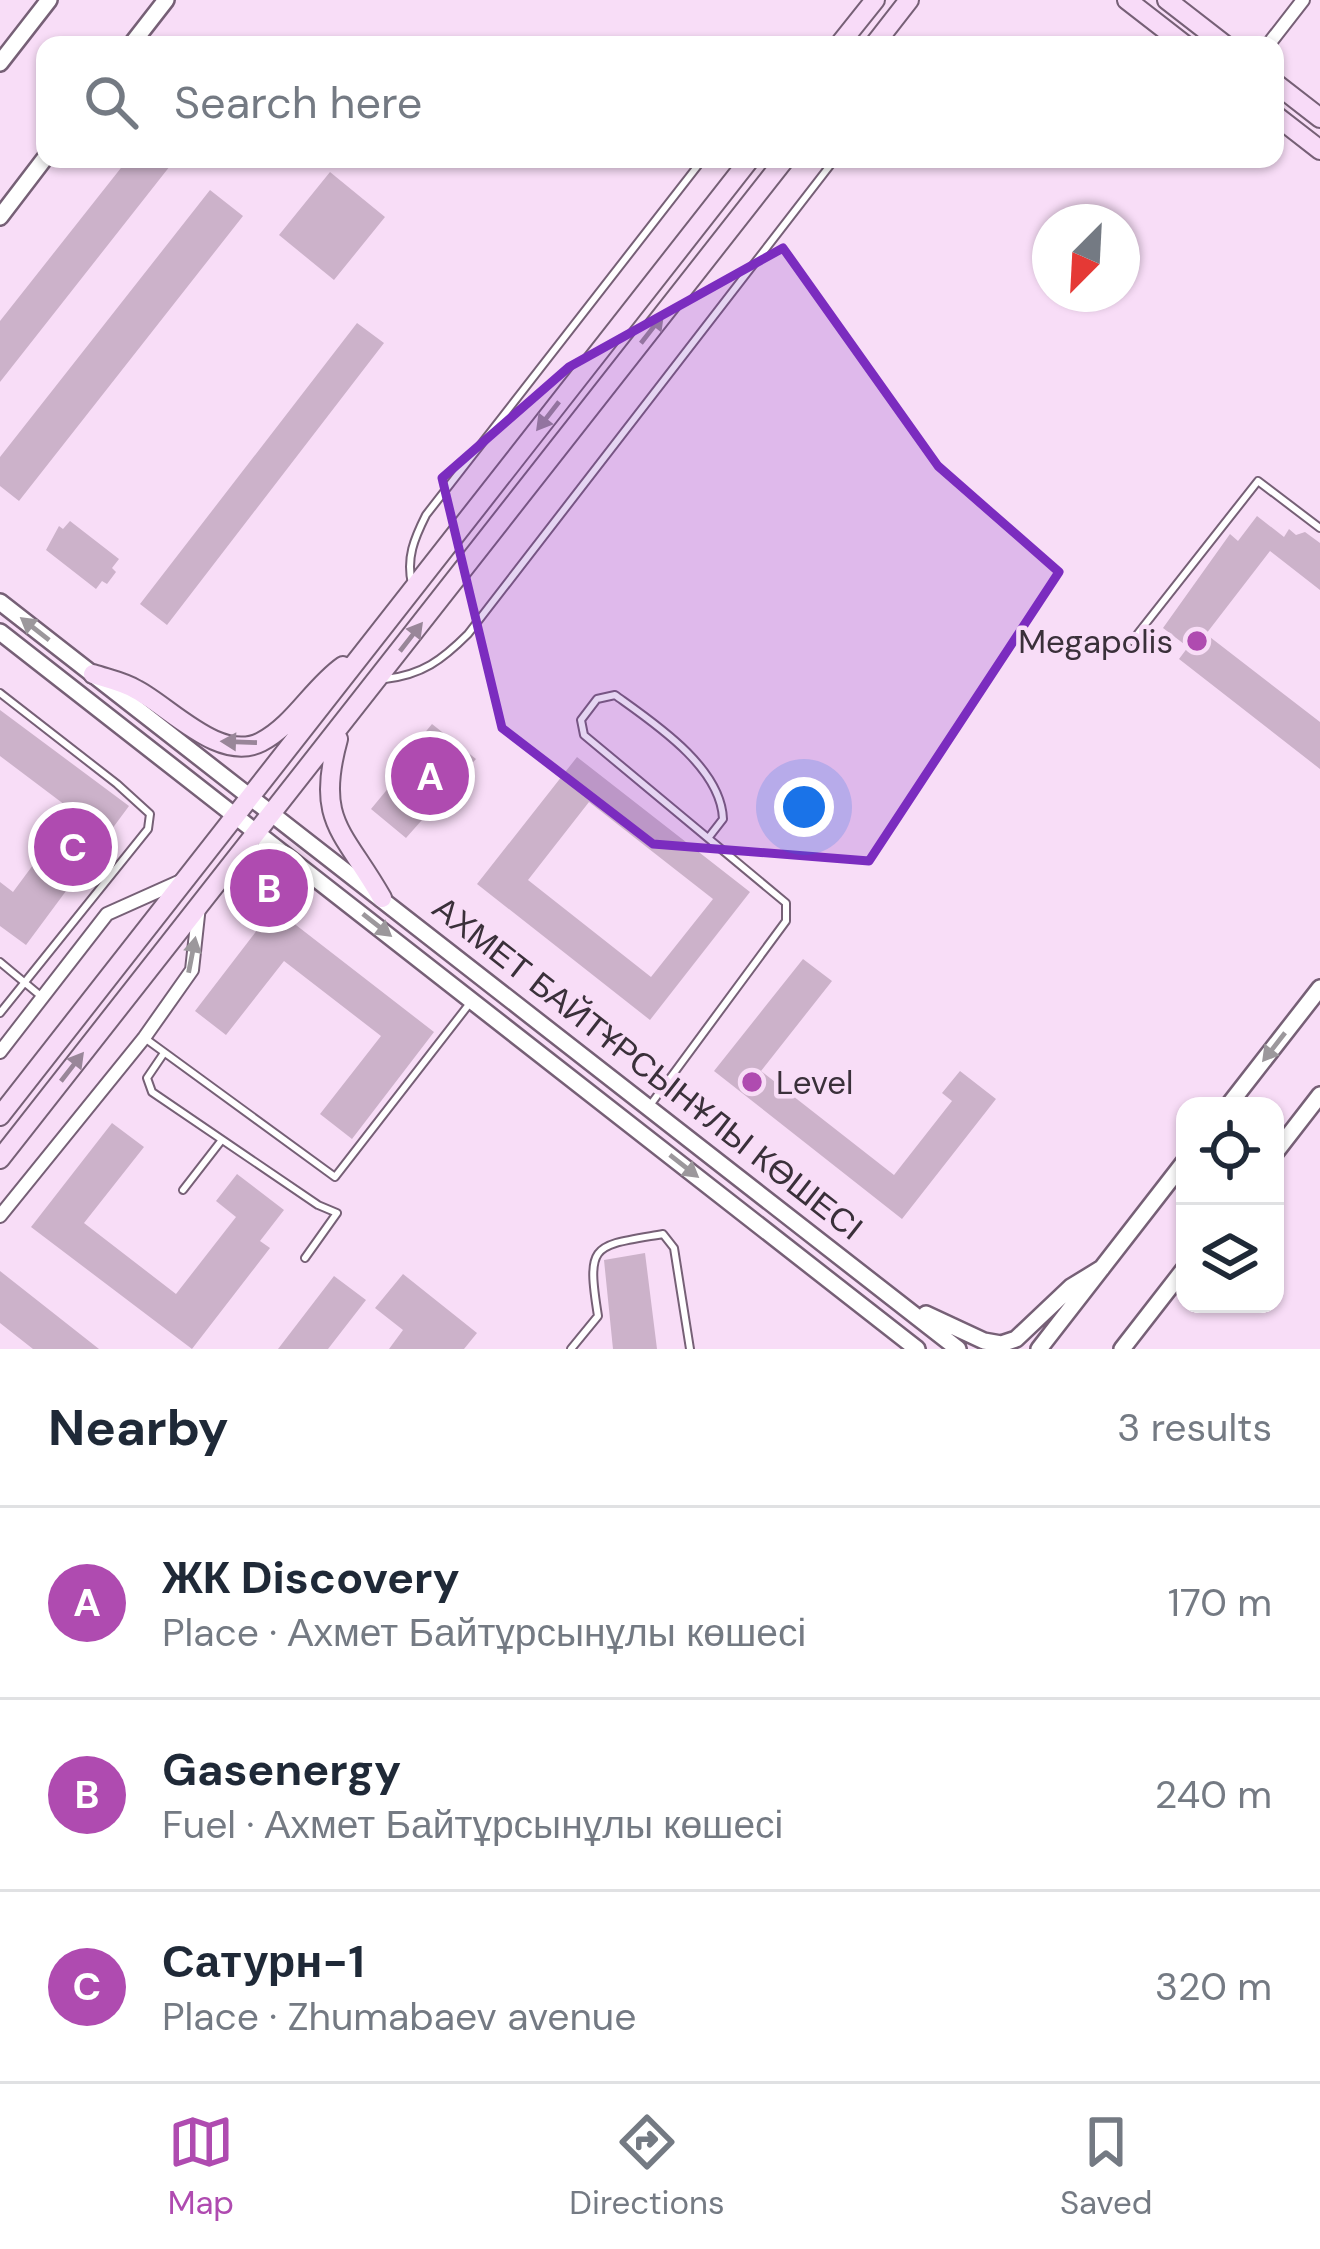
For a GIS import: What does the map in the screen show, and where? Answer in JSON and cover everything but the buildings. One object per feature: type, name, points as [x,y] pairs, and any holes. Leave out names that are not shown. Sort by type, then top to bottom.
[{"type":"main road","points":[[846,36],[874,0]]},
{"type":"main road","points":[[1127,0],[1173,36]]},
{"type":"main road","points":[[1168,0],[1214,36]]},
{"type":"main road","points":[[881,36],[909,2]]},
{"type":"main road","points":[[1284,90],[1320,118]]},
{"type":"main road","points":[[1284,122],[1320,150]]},
{"type":"main road","points":[[0,1116],[743,168]]},
{"type":"main road","points":[[0,1159],[777,168]]},
{"type":"main road","points":[[93,674],[131,686],[220,742],[241,748],[260,743],[280,728],[324,679],[362,653]]},
{"type":"main road","points":[[341,726],[328,776],[330,815],[382,898]]},
{"type":"street","points":[[0,63],[49,0]]},
{"type":"street","points":[[138,36],[166,0]]},
{"type":"street","points":[[1275,36],[1303,0]]},
{"type":"street","points":[[0,217],[37,168]]},
{"type":"street","name":"АХМЕТ БАЙТҰРСЫНҰЛЫ КӨШЕСІ","points":[[0,602],[958,1349]]},
{"type":"street","name":"АХМЕТ БАЙТҰРСЫНҰЛЫ КӨШЕСІ","points":[[1,636],[260,832],[917,1349]]},
{"type":"street","points":[[0,1052],[106,914],[184,880]]},
{"type":"street","points":[[0,1216],[144,1038],[192,970],[200,904]]},
{"type":"street","points":[[1235,1097],[1320,988]]},
{"type":"street","points":[[1284,1141],[1320,1095]]},
{"type":"street","points":[[1039,1349],[1176,1173]]},
{"type":"street","points":[[891,1297],[957,1330],[1001,1344],[1028,1330],[1071,1287],[1102,1268]]},
{"type":"street","points":[[1122,1349],[1176,1280]]},
{"type":"lane","points":[[412,589],[408,567],[413,540],[426,515],[696,168]]},
{"type":"lane","points":[[378,680],[407,676],[438,663],[468,634],[828,168]]},
{"type":"lane","points":[[1132,641],[1258,481],[1320,528]]},
{"type":"lane","points":[[0,693],[150,814],[148,829],[0,1013]]},
{"type":"lane","points":[[649,1106],[787,921],[786,903],[584,736],[581,720],[597,700],[615,695],[706,769],[723,808],[723,819],[709,837]]},
{"type":"lane","points":[[0,962],[42,997]]},
{"type":"lane","points":[[144,1038],[335,1177],[472,1000]]},
{"type":"lane","points":[[165,1053],[147,1078],[152,1092],[337,1213],[305,1258]]},
{"type":"lane","points":[[183,1190],[222,1140]]},
{"type":"lane","points":[[571,1349],[598,1316],[592,1260],[597,1252],[614,1243],[663,1234],[674,1248],[690,1349]]},
{"type":"highlighted area","points":[[783,248],[938,466],[1059,572],[869,861],[653,844],[502,728],[442,478],[569,367]]},
{"type":"place","name":"Megapolis","points":[[1197,641]]},
{"type":"place","name":"ЖК Discovery","points":[[430,776]]},
{"type":"place","name":"Сатурн-1","points":[[73,847]]},
{"type":"place","name":"Gasenergy","points":[[269,888]]},
{"type":"place","name":"Level","points":[[752,1082]]}]
